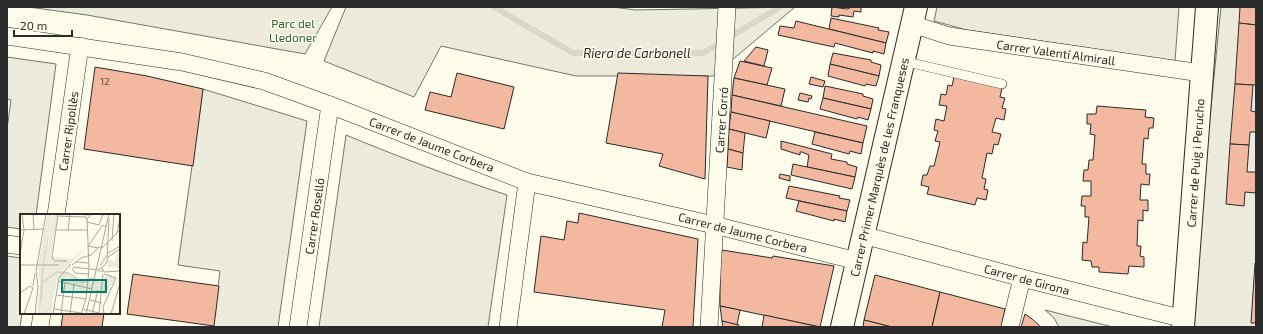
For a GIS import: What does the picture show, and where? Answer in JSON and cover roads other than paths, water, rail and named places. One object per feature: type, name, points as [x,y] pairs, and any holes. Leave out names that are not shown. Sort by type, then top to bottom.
[{"type":"street","name":"Carrer de Puig i Perucho","points":[[1183,323],[1207,7]]},
{"type":"street","name":"Carrer Corró","points":[[709,327],[726,12]]},
{"type":"street","name":"Carrer Valentí Almirall","points":[[914,16],[949,36],[1201,73]]},
{"type":"street","name":"Carrer Primer Marquès de les Franqueses","points":[[842,327],[914,16]]},
{"type":"street","name":"Carrer de Jaume Corbera","points":[[7,36],[182,62],[264,81],[330,104],[528,182],[857,260]]},
{"type":"street","name":"Carrer Ripollès","points":[[56,214],[80,46]]},
{"type":"street","name":"Carrer Roselló","points":[[298,327],[330,104]]},
{"type":"street","points":[[508,327],[528,182]]},
{"type":"street","name":"Carrer de Girona","points":[[863,234],[1183,323]]},
{"type":"street","points":[[7,244],[20,246]]},
{"type":"street","points":[[1010,327],[1022,278]]},
{"type":"street","points":[[40,327],[42,314]]},
{"type":"lane","points":[[903,61],[1002,84]]},
{"type":"waterway","name":"Riera de Carbonell","points":[[494,7],[573,53],[703,53],[780,7]]},
{"type":"park label","name":"Parc del Lledoner","points":[[293,30]]}]
